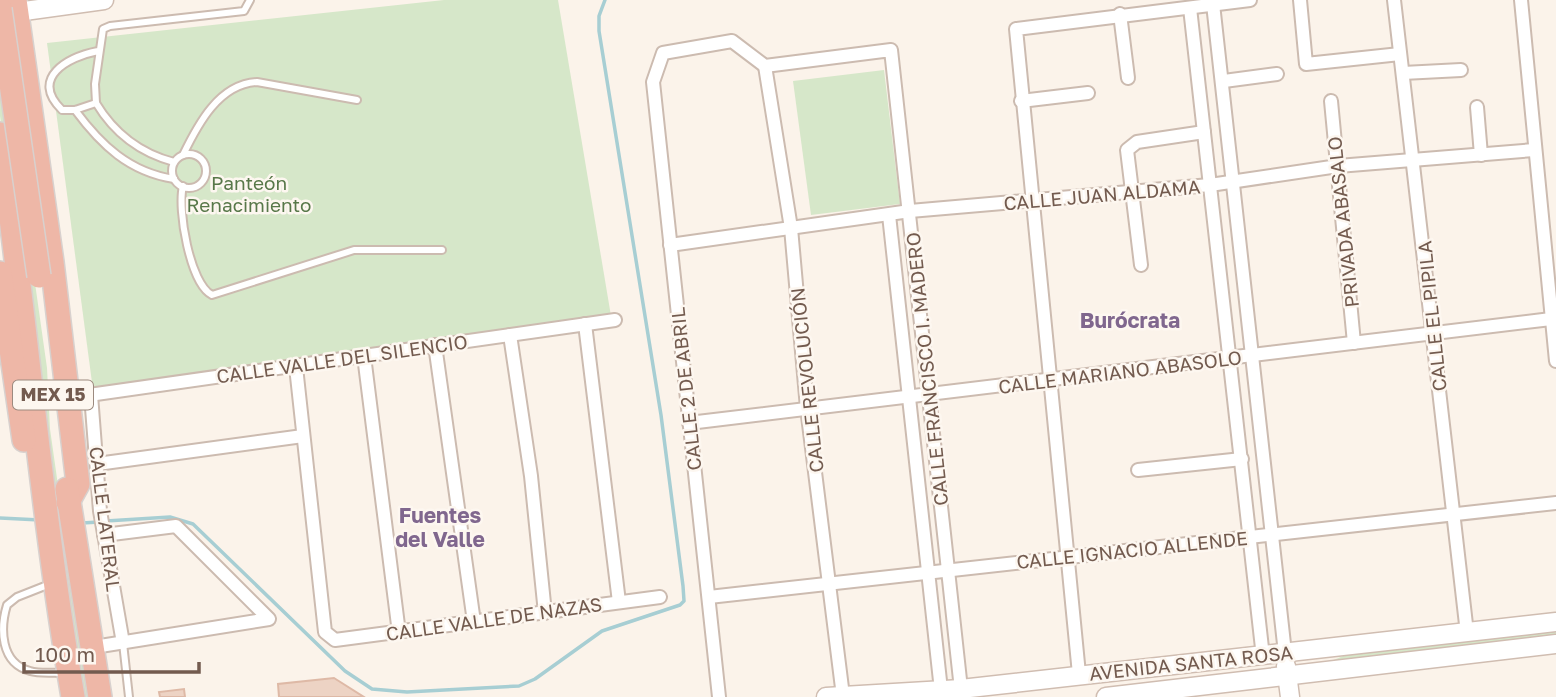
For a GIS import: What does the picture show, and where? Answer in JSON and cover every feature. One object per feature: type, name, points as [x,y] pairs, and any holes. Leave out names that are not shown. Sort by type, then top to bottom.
[{"type":"highway","points":[[8,9],[27,84],[79,397],[78,484],[70,508]]},
{"type":"highway","name":"MEX 15","points":[[8,9],[20,276],[76,539],[100,697]]},
{"type":"highway","points":[[0,65],[15,71],[27,84]]},
{"type":"highway","name":"MEX 15","points":[[0,134],[20,276],[50,540],[73,697]]},
{"type":"main road","points":[[8,9],[104,0]]},
{"type":"main road","name":"AVENIDA SANTA ROSA","points":[[834,696],[941,690],[972,691],[1079,674],[1556,622]]},
{"type":"main road","name":"AVENIDA SANTA ROSA","points":[[1106,697],[1268,689],[1287,678],[1556,644]]},
{"type":"main road","points":[[1285,653],[1290,697]]},
{"type":"main road","points":[[1263,656],[1268,689]]},
{"type":"street","points":[[1079,674],[1069,556],[1030,201],[1016,29],[1250,0]]},
{"type":"street","points":[[1300,0],[1306,64],[1401,54]]},
{"type":"street","name":"CALLE EL PIPILA","points":[[1394,0],[1467,633]]},
{"type":"street","points":[[1521,0],[1556,361]]},
{"type":"street","points":[[1213,4],[1224,82],[1232,183],[1285,653]]},
{"type":"street","points":[[1190,8],[1263,656]]},
{"type":"street","points":[[1120,14],[1128,78]]},
{"type":"street","name":"CALLE 2 DE ABRIL","points":[[719,697],[653,82],[663,53],[732,41],[765,66]]},
{"type":"street","name":"CALLE FRANCISCO I. MADERO","points":[[765,66],[891,50],[950,571],[972,691]]},
{"type":"street","name":"CALLE REVOLUCIÓN","points":[[765,66],[791,228],[807,408],[831,584],[834,696]]},
{"type":"street","points":[[1403,73],[1461,70]]},
{"type":"street","points":[[1224,82],[1277,74]]},
{"type":"street","points":[[1021,101],[1088,93]]},
{"type":"street","name":"PRIVADA ABASALO","points":[[1331,102],[1354,343]]},
{"type":"street","points":[[1477,107],[1481,155]]},
{"type":"street","points":[[1141,265],[1126,157],[1130,145],[1204,132]]},
{"type":"street","name":"CALLE JUAN ALDAMA","points":[[670,245],[910,211],[1232,183],[1338,166],[1534,150]]},
{"type":"street","name":"CALLE FRANCISCO I. MADERO","points":[[890,215],[907,396],[941,690]]},
{"type":"street","name":"CALLE MARIANO ABASOLO","points":[[689,423],[1551,319]]},
{"type":"street","name":"CALLE VALLE DEL SILENCIO","points":[[79,397],[615,320]]},
{"type":"street","points":[[585,324],[619,602]]},
{"type":"street","points":[[510,335],[531,477],[545,613]]},
{"type":"street","points":[[435,345],[474,622]]},
{"type":"street","points":[[364,356],[399,633]]},
{"type":"street","points":[[97,464],[303,436],[296,367]]},
{"type":"street","name":"CALLE LATERAL","points":[[79,397],[97,464],[102,524],[123,643]]},
{"type":"street","name":"CALLE VALLE DE NAZAS","points":[[303,436],[325,632],[335,640],[660,597]]},
{"type":"street","points":[[1138,470],[1242,458]]},
{"type":"street","name":"CALLE IGNACIO ALLENDE","points":[[709,597],[1556,503]]},
{"type":"street","points":[[94,647],[268,621],[268,617],[176,526],[102,524]]},
{"type":"lane","points":[[174,162],[140,149],[107,121],[96,103],[100,34],[110,26],[244,10],[250,0]]},
{"type":"lane","points":[[96,103],[75,110],[62,110],[53,102],[49,88],[54,73],[68,60],[98,51]]},
{"type":"lane","points":[[174,162],[183,155],[196,127],[230,89],[240,83],[257,82],[357,100]]},
{"type":"lane","points":[[75,110],[104,146],[128,164],[154,176],[174,179],[183,186],[194,186],[205,174],[200,158],[183,155]]},
{"type":"lane","points":[[174,162],[174,179]]},
{"type":"lane","points":[[183,186],[180,213],[200,286],[212,295],[354,250],[442,250]]},
{"type":"lane","points":[[56,582],[17,597],[7,605],[2,634],[9,656],[17,665],[29,671],[69,673]]},
{"type":"lane","points":[[123,643],[126,697]]},
{"type":"green space","name":"Panteón Renacimiento","points":[[444,0],[558,0],[611,316],[93,390],[47,43]]},
{"type":"green space","points":[[884,70],[900,204],[811,215],[793,81]]},
{"type":"green space","points":[[0,77],[33,269],[47,368],[50,429],[88,697],[83,697],[74,645],[0,116]]},
{"type":"green space","points":[[1556,622],[1556,644],[1293,677],[1367,646]]},
{"type":"building","points":[[334,678],[364,697],[279,697],[278,684]]},
{"type":"building","points":[[184,689],[185,697],[160,697],[159,692]]},
{"type":"waterway","points":[[106,521],[170,517],[193,524],[345,671],[372,689],[407,692],[519,686],[535,679],[602,631],[680,605],[684,601],[661,415],[599,31],[599,16],[605,0]]},
{"type":"waterway","points":[[0,518],[40,520]]},
{"type":"waterway","points":[[82,523],[99,522]]},
{"type":"district","name":"Burócrata","points":[[1130,321]]},
{"type":"district","name":"Fuentes del Valle","points":[[440,528]]}]
